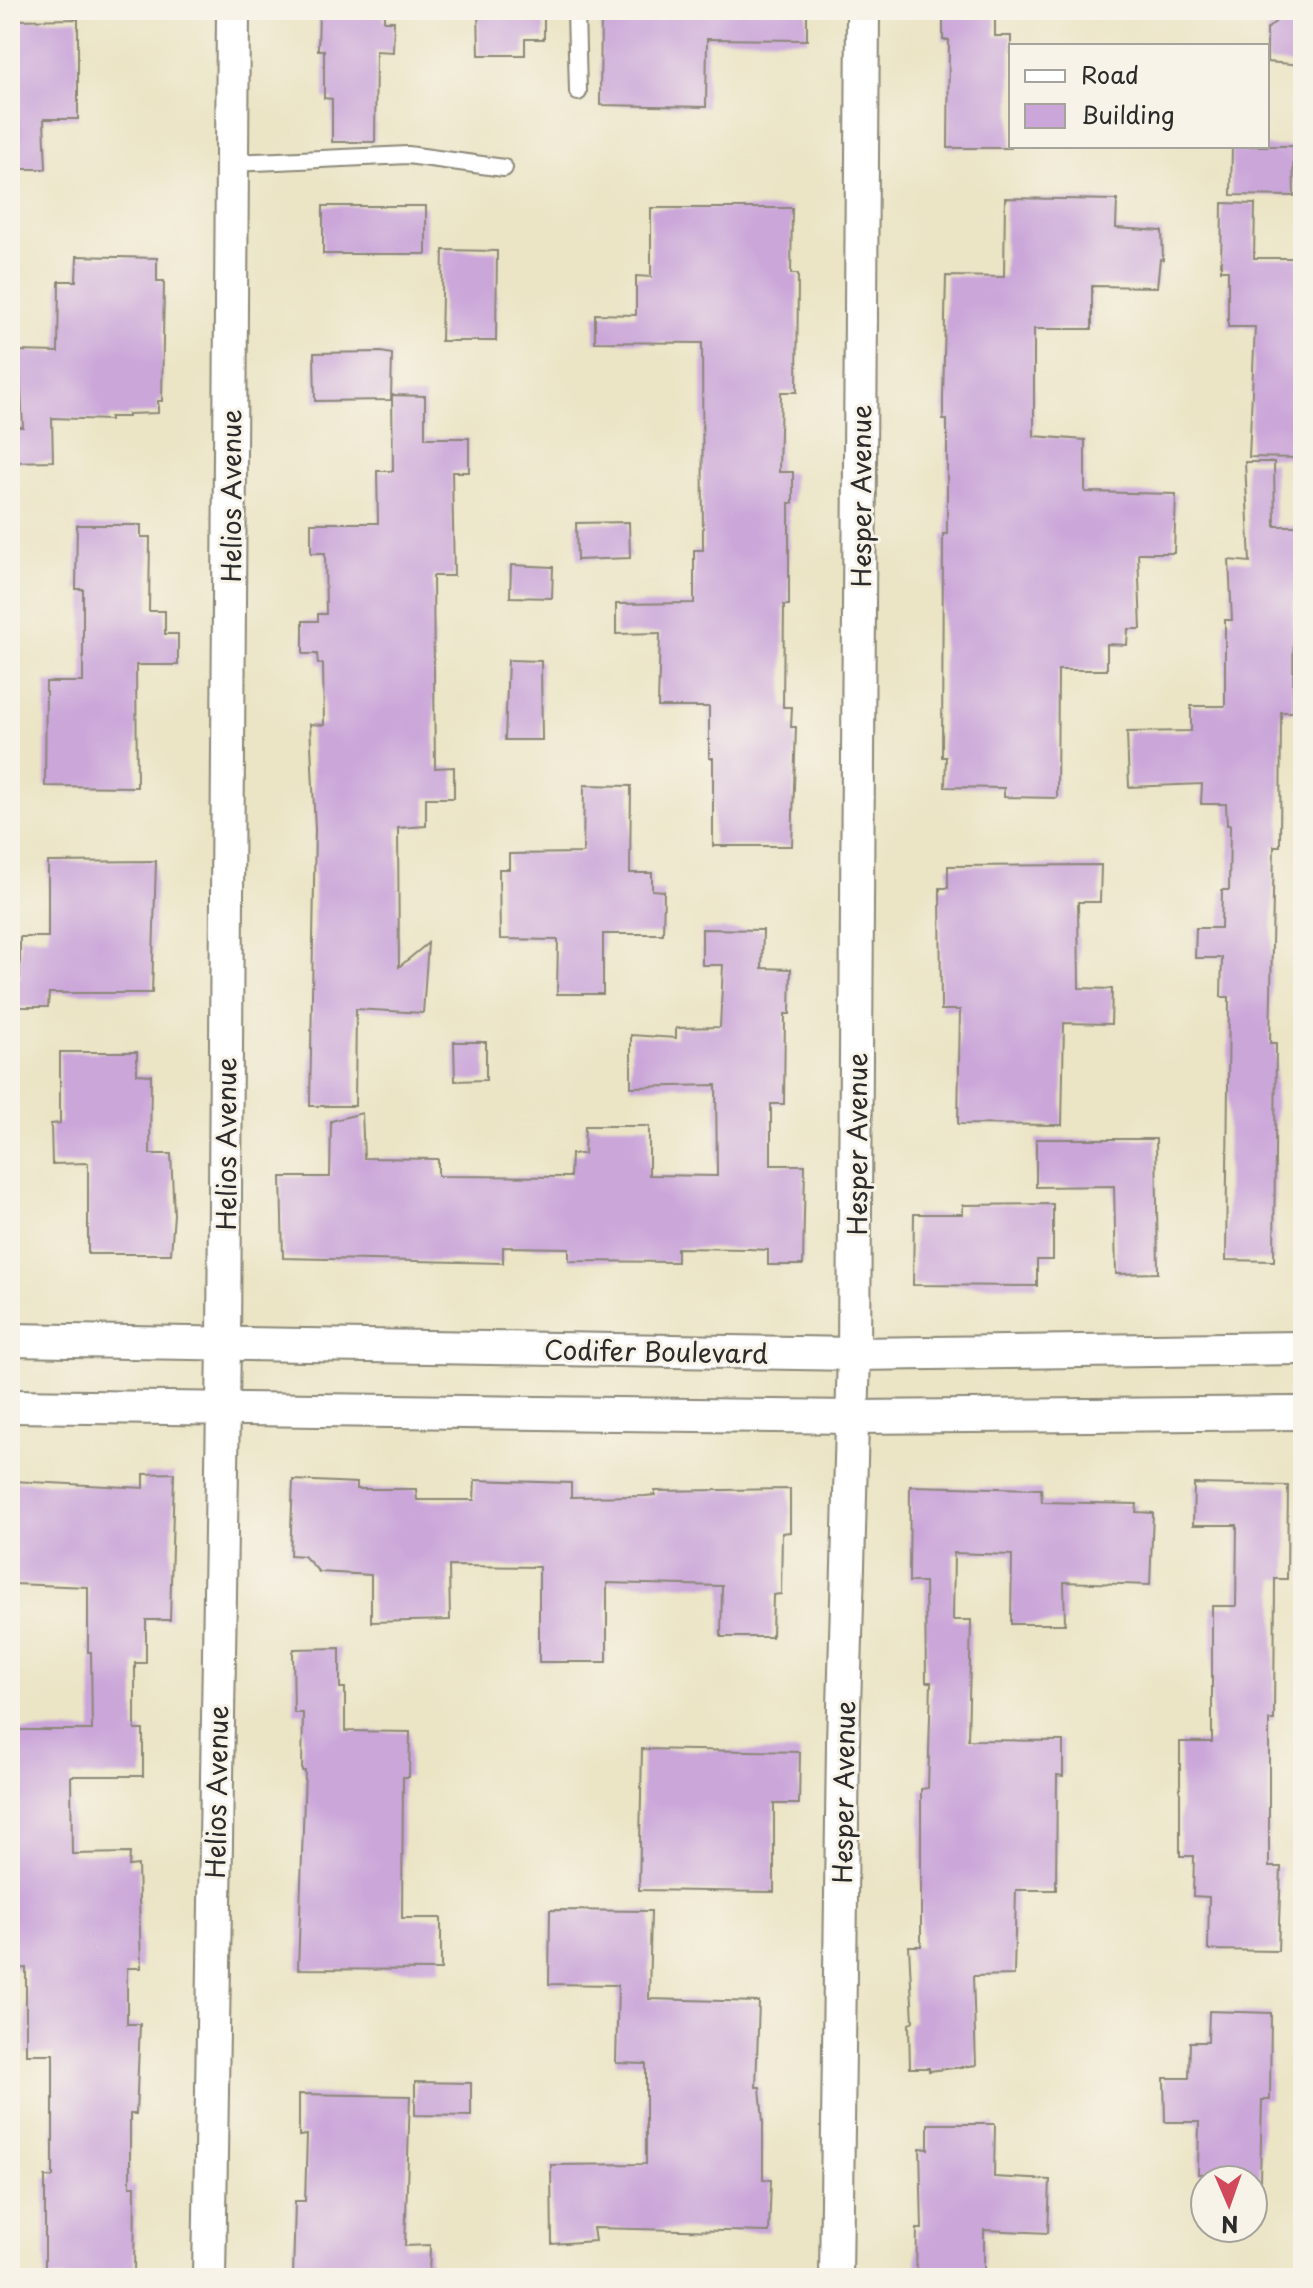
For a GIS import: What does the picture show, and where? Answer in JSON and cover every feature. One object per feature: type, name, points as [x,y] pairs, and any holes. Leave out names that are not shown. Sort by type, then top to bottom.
[{"type":"street","name":"Helios Avenue","points":[[209,2278],[224,1343],[233,10]]},
{"type":"street","name":"Hesper Avenue","points":[[836,2278],[843,1743],[854,1354],[863,10]]},
{"type":"street","name":"Codifer Boulevard","points":[[10,1340],[854,1354],[1303,1348]]},
{"type":"street","points":[[10,1406],[853,1417],[1303,1413]]},
{"type":"lane","points":[[576,10],[578,92]]},
{"type":"lane","points":[[232,163],[408,155],[504,168]]},
{"type":"building","points":[[319,10],[384,10],[384,21],[394,21],[393,52],[376,51],[375,142],[332,142],[332,99],[324,98],[324,50],[318,50]]},
{"type":"building","points":[[478,10],[544,10],[544,39],[525,39],[525,55],[479,55]]},
{"type":"building","points":[[601,10],[807,10],[807,40],[707,39],[706,107],[600,105]]},
{"type":"building","points":[[943,10],[995,10],[995,36],[1011,36],[1009,148],[948,148],[949,40],[943,40]]},
{"type":"building","points":[[1289,10],[1303,10],[1303,65],[1269,62],[1267,29]]},
{"type":"building","points":[[78,19],[78,119],[44,119],[46,169],[10,169],[10,20]]},
{"type":"building","points":[[1293,146],[1294,196],[1231,195],[1232,148]]},
{"type":"building","points":[[1005,198],[1117,200],[1116,228],[1162,231],[1163,260],[1160,259],[1157,287],[1092,286],[1092,329],[1034,329],[1034,436],[1085,440],[1085,492],[1176,494],[1174,553],[1138,553],[1141,629],[1128,629],[1127,645],[1107,644],[1107,670],[1058,670],[1057,798],[1004,797],[1004,788],[945,787],[946,757],[942,757],[943,534],[947,534],[947,420],[943,420],[946,276],[1004,277]]},
{"type":"building","points":[[1222,203],[1255,204],[1254,258],[1299,258],[1299,458],[1249,457],[1255,327],[1228,327],[1228,270],[1221,270]]},
{"type":"building","points":[[323,206],[426,206],[426,254],[323,254]]},
{"type":"building","points":[[651,208],[792,208],[791,274],[798,274],[797,392],[781,392],[779,472],[793,472],[793,503],[789,503],[789,605],[784,605],[783,707],[792,707],[791,727],[796,727],[792,846],[713,846],[713,758],[709,758],[709,707],[658,707],[660,633],[616,634],[616,604],[694,603],[694,550],[703,550],[702,343],[595,342],[595,314],[636,315],[636,276],[651,277]]},
{"type":"building","points":[[443,250],[497,251],[496,341],[441,341]]},
{"type":"building","points":[[77,256],[157,258],[157,281],[164,281],[162,401],[158,401],[158,413],[128,414],[128,417],[110,417],[110,420],[52,418],[53,461],[10,462],[10,427],[23,427],[19,351],[58,352],[59,281],[76,281]]},
{"type":"building","points":[[314,353],[392,354],[391,400],[315,401]]},
{"type":"building","points":[[392,395],[425,396],[425,438],[469,438],[469,472],[452,472],[454,576],[433,576],[435,768],[454,767],[454,798],[426,798],[426,826],[398,828],[399,967],[428,943],[423,1013],[356,1009],[355,1106],[310,1106],[315,829],[310,724],[324,725],[323,664],[318,664],[317,654],[303,654],[303,621],[318,621],[318,614],[326,614],[325,553],[311,553],[311,523],[378,523],[377,471],[393,471]]},
{"type":"building","points":[[1245,462],[1274,462],[1275,526],[1299,526],[1299,595],[1294,595],[1293,712],[1281,712],[1280,846],[1274,846],[1270,1043],[1276,1043],[1274,1261],[1226,1260],[1229,997],[1221,997],[1222,958],[1195,958],[1196,928],[1221,928],[1222,890],[1229,890],[1230,825],[1227,825],[1226,804],[1201,804],[1202,784],[1129,787],[1127,732],[1191,731],[1191,706],[1225,706],[1225,620],[1232,620],[1229,560],[1250,562]]},
{"type":"building","points":[[629,522],[630,558],[577,560],[576,523]]},
{"type":"building","points":[[77,525],[141,525],[141,537],[150,537],[149,611],[165,611],[165,634],[178,634],[178,665],[136,665],[137,787],[45,786],[46,682],[83,682],[83,589],[76,589]]},
{"type":"building","points":[[511,565],[553,567],[552,598],[510,597]]},
{"type":"building","points":[[508,660],[541,661],[542,740],[505,740]]},
{"type":"building","points":[[584,785],[631,786],[630,873],[652,873],[652,890],[664,891],[663,934],[603,934],[603,994],[557,994],[558,940],[500,939],[499,869],[509,869],[509,854],[583,853]]},
{"type":"building","points":[[156,861],[152,993],[49,993],[48,1007],[10,1007],[10,978],[20,978],[20,937],[48,937],[48,862]]},
{"type":"building","points":[[1101,865],[1100,902],[1078,902],[1079,988],[1112,989],[1111,1024],[1064,1023],[1062,1125],[958,1124],[960,1010],[941,1010],[940,888],[948,888],[948,866]]},
{"type":"building","points":[[702,929],[763,930],[762,968],[791,969],[790,1014],[785,1014],[784,1104],[771,1104],[771,1165],[805,1165],[803,1265],[768,1265],[768,1250],[677,1248],[677,1262],[569,1261],[569,1248],[503,1247],[503,1263],[283,1258],[281,1177],[330,1177],[331,1121],[362,1113],[364,1158],[438,1159],[438,1176],[570,1177],[571,1154],[584,1154],[585,1126],[649,1126],[649,1175],[717,1176],[716,1085],[631,1087],[631,1035],[676,1038],[676,1028],[720,1027],[723,965],[702,965]]},
{"type":"building","points":[[454,1042],[486,1042],[486,1080],[455,1081]]},
{"type":"building","points":[[60,1052],[137,1052],[137,1074],[151,1075],[150,1154],[171,1154],[174,1214],[171,1254],[88,1254],[88,1163],[52,1164],[51,1124],[60,1123]]},
{"type":"building","points":[[1036,1139],[1156,1139],[1158,1273],[1116,1274],[1114,1186],[1036,1187]]},
{"type":"building","points":[[1053,1204],[1053,1260],[1037,1260],[1037,1286],[913,1285],[914,1214],[963,1214],[963,1205]]},
{"type":"building","points":[[174,1473],[170,1620],[146,1620],[146,1663],[135,1663],[135,1730],[143,1730],[143,1776],[71,1776],[72,1854],[130,1853],[129,1866],[138,1865],[141,1968],[127,1968],[127,2024],[140,2024],[136,2114],[130,2114],[130,2186],[135,2186],[134,2278],[45,2278],[45,2177],[53,2177],[53,2054],[26,2054],[26,1968],[10,1969],[10,1730],[92,1730],[91,1652],[88,1652],[88,1587],[14,1584],[13,1481],[144,1488],[144,1474]]},
{"type":"building","points":[[293,1480],[357,1483],[357,1489],[416,1489],[417,1500],[474,1500],[475,1480],[571,1483],[571,1497],[645,1496],[655,1495],[655,1491],[790,1489],[790,1532],[782,1533],[781,1594],[773,1595],[772,1637],[721,1637],[722,1586],[607,1583],[607,1662],[539,1662],[539,1567],[449,1566],[450,1620],[371,1622],[371,1575],[319,1572],[304,1556],[290,1555]]},
{"type":"building","points":[[1194,1484],[1288,1486],[1287,1579],[1275,1579],[1274,1720],[1269,1720],[1269,1867],[1281,1867],[1278,1951],[1208,1950],[1209,1897],[1193,1896],[1194,1856],[1180,1856],[1180,1742],[1212,1742],[1212,1606],[1236,1606],[1237,1525],[1193,1525]]},
{"type":"building","points":[[910,1486],[1041,1489],[1042,1502],[1137,1504],[1136,1512],[1153,1513],[1150,1585],[1064,1582],[1065,1624],[1011,1624],[1012,1555],[954,1553],[953,1620],[971,1620],[968,1740],[1063,1741],[1063,1776],[1057,1775],[1056,1890],[1016,1890],[1014,1975],[973,1976],[976,2065],[929,2071],[929,2068],[910,2068],[909,2024],[913,2021],[909,1946],[921,1946],[921,1789],[928,1788],[931,1682],[926,1682],[925,1582],[909,1582]]},
{"type":"building","points":[[340,1648],[340,1688],[345,1688],[345,1731],[410,1732],[409,1777],[403,1777],[402,1918],[441,1918],[441,1970],[298,1969],[305,1771],[302,1771],[303,1713],[294,1713],[293,1653],[294,1649]]},
{"type":"building","points":[[642,1749],[800,1752],[799,1804],[774,1804],[774,1892],[639,1890]]},
{"type":"building","points":[[550,1910],[651,1911],[649,1999],[759,2002],[756,2087],[760,2087],[763,2122],[763,2179],[771,2180],[769,2232],[593,2228],[595,2241],[552,2244],[551,2165],[646,2164],[646,2064],[616,2063],[618,1985],[549,1984]]},
{"type":"building","points":[[1209,2011],[1271,2013],[1270,2100],[1262,2100],[1260,2164],[1198,2164],[1199,2122],[1165,2122],[1164,2078],[1189,2078],[1190,2042],[1208,2042]]},
{"type":"building","points":[[415,2082],[471,2083],[471,2116],[415,2115]]},
{"type":"building","points":[[299,2094],[410,2096],[405,2246],[430,2245],[429,2278],[293,2278],[295,2201],[305,2201],[307,2135],[299,2136]]},
{"type":"building","points":[[928,2124],[995,2124],[994,2177],[1050,2180],[1048,2233],[984,2230],[984,2278],[916,2278],[917,2229],[922,2229],[920,2148],[928,2149]]}]
